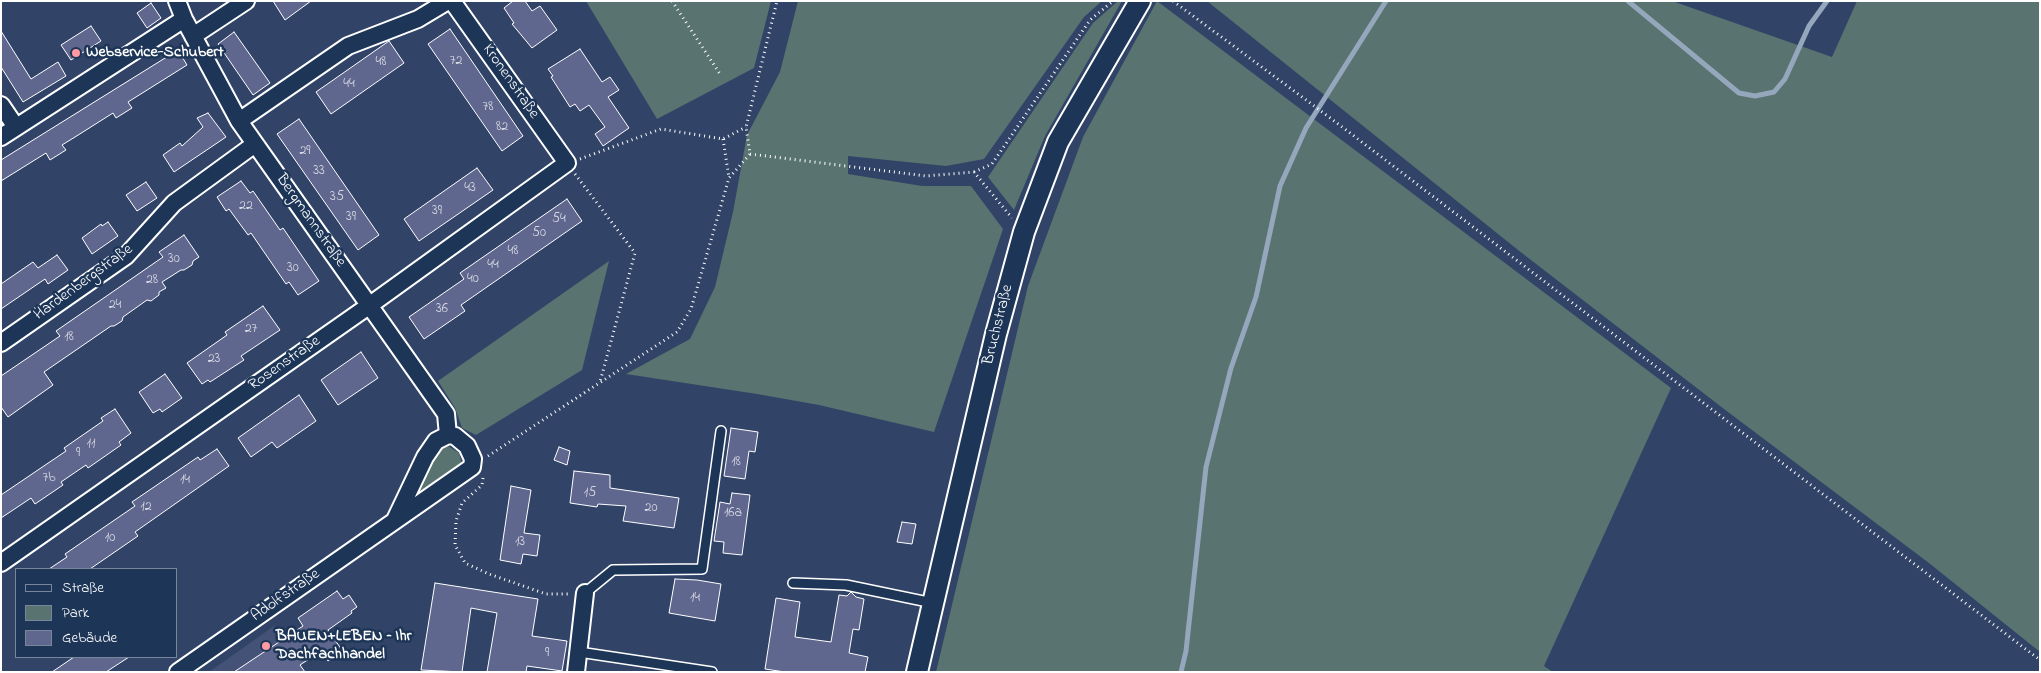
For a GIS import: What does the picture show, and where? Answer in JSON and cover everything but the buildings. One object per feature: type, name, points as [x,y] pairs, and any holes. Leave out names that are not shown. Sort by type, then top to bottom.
[{"type":"street","name":"Bergmannstraße","points":[[177,1],[184,19],[239,121],[446,414],[448,435]]},
{"type":"street","points":[[193,36],[246,1]]},
{"type":"street","points":[[239,121],[348,46],[418,19],[448,1]]},
{"type":"street","name":"Kronenstraße","points":[[452,1],[568,163]]},
{"type":"street","name":"Bruchstraße","points":[[917,672],[996,334],[1024,232],[1058,142],[1140,1]]},
{"type":"street","points":[[1,137],[184,19]]},
{"type":"street","points":[[1,105],[16,127]]},
{"type":"street","name":"Hardenbergstraße","points":[[1,343],[126,256],[174,203],[255,144]]},
{"type":"street","name":"Rosenstraße","points":[[1,563],[370,305],[568,163]]},
{"type":"street","points":[[448,435],[455,436],[467,446],[477,460]]},
{"type":"street","name":"Adolfstraße","points":[[395,520],[425,457],[436,440],[448,435]]},
{"type":"street","name":"Adolfstraße","points":[[178,672],[472,467],[477,460]]},
{"type":"street","points":[[576,672],[585,594]]},
{"type":"lane","points":[[585,594],[613,570],[702,569],[722,431]]},
{"type":"lane","points":[[793,583],[846,585],[933,604]]},
{"type":"lane","points":[[579,652],[712,672]]},
{"type":"path","points":[[672,1],[720,74]]},
{"type":"path","points":[[729,178],[750,154],[746,127],[777,1]]},
{"type":"path","points":[[750,154],[926,176],[974,172],[992,164],[1090,20],[1114,1]]},
{"type":"path","points":[[1173,1],[1333,120],[2040,660]]},
{"type":"path","points":[[600,383],[635,253],[568,163],[661,129],[723,139],[746,127]]},
{"type":"path","points":[[585,594],[546,594],[488,574],[465,563],[455,545],[456,521],[462,503],[482,485],[484,471],[477,460],[677,332],[691,309],[729,178],[723,139]]},
{"type":"path","points":[[974,172],[1015,222]]},
{"type":"shaded area","name":"BAUEN+LEBEN – Ihr Dachfachhandel","points":[[274,626],[305,672],[209,672]]},
{"type":"green space","points":[[586,1],[771,1],[754,68],[657,119]]},
{"type":"green space","points":[[798,1],[1102,1],[1084,17],[984,159],[946,166],[848,156],[848,174],[922,186],[971,186],[1003,229],[934,432],[819,405],[626,374],[690,339],[715,287],[733,212],[747,135],[780,72]]},
{"type":"green space","points":[[1118,1],[1122,1],[1045,136],[1014,210],[988,177],[1093,23]]},
{"type":"green space","points":[[1157,1],[1671,388],[1544,666],[1553,672],[936,672],[1028,286],[1083,137]]},
{"type":"green space","points":[[1207,1],[1672,1],[1832,57],[1857,1],[2040,1],[2040,652],[1929,563],[1724,409],[1518,250]]},
{"type":"green space","points":[[609,261],[582,370],[476,435],[462,428],[455,408],[438,381]]},
{"type":"green space","points":[[448,446],[459,453],[462,464],[459,469],[411,499],[439,449]]},
{"type":"waterway","points":[[1181,672],[1186,651],[1206,467],[1231,368],[1256,297],[1280,186],[1306,128],[1386,1]]},
{"type":"waterway","points":[[1628,1],[1739,93],[1755,96],[1774,92],[1785,79],[1809,26],[1827,1]]},
{"type":"place","name":"Webservice-Schubert","points":[[76,53]]},
{"type":"place","name":"BAUEN+LEBEN – Ihr Dachfachhandel","points":[[266,646]]}]
